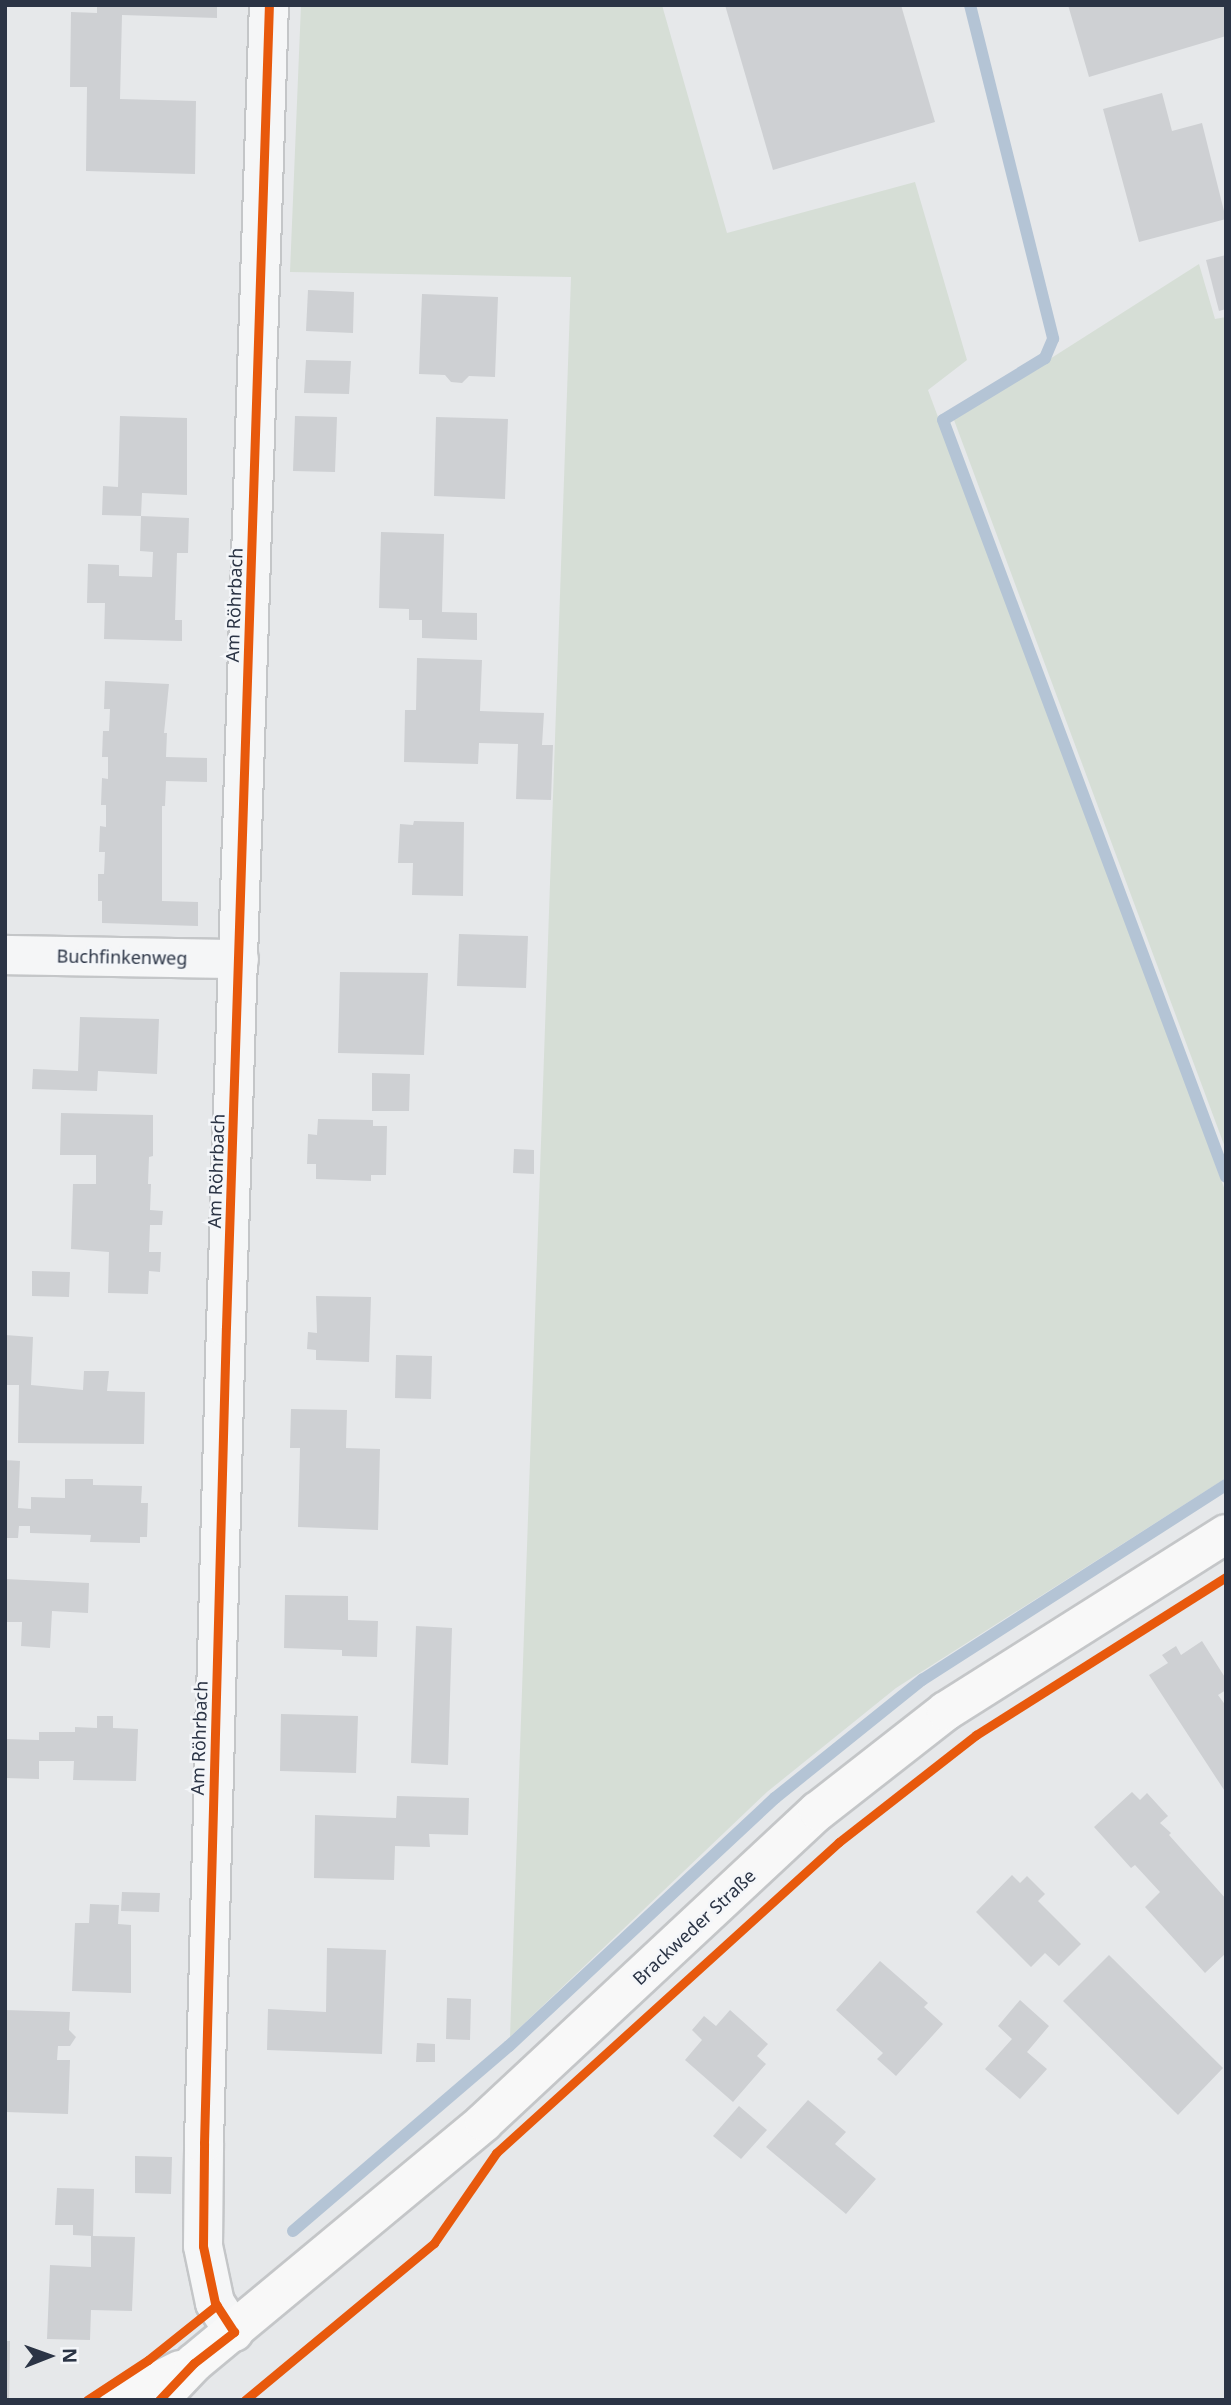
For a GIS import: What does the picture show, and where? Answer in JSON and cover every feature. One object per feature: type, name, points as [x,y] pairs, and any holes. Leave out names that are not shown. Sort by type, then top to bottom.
[{"type":"main road","name":"Brackweder Straße","points":[[159,2400],[194,2363],[484,2122],[818,1811],[946,1711],[1226,1534]]},
{"type":"main road","name":"Brackweder Straße","points":[[120,2400],[194,2363]]},
{"type":"street","name":"Am Röhrbach","points":[[234,2332],[215,2303],[203,2246],[210,1898],[269,5]]},
{"type":"street","name":"Buchfinkenweg","points":[[5,955],[239,960]]},
{"type":"shaded area","points":[[301,5],[662,5],[727,233],[915,182],[967,360],[928,390],[1226,1193],[1226,1478],[896,1688],[767,1792],[510,2037],[571,277],[290,272]]},
{"type":"shaded area","points":[[1199,264],[1215,319],[1226,317],[1226,1150],[954,420]]},
{"type":"building","points":[[97,5],[217,5],[217,18],[122,15],[120,99],[196,101],[195,174],[86,171],[87,87],[70,87],[71,12],[97,13]]},
{"type":"building","points":[[725,5],[901,5],[935,122],[773,170]]},
{"type":"building","points":[[1068,5],[1226,5],[1226,36],[1089,77]]},
{"type":"building","points":[[1162,93],[1172,131],[1202,123],[1226,219],[1139,242],[1103,109]]},
{"type":"building","points":[[1226,255],[1226,309],[1219,311],[1206,260]]},
{"type":"building","points":[[308,290],[354,292],[353,333],[306,331]]},
{"type":"building","points":[[422,294],[498,297],[495,377],[469,376],[462,383],[451,382],[445,375],[419,374]]},
{"type":"building","points":[[306,360],[351,361],[349,394],[304,393]]},
{"type":"building","points":[[120,416],[187,418],[187,495],[142,493],[141,516],[102,515],[103,486],[118,487]]},
{"type":"building","points":[[295,416],[337,417],[335,472],[293,471]]},
{"type":"building","points":[[436,417],[508,419],[505,499],[434,496]]},
{"type":"building","points":[[141,516],[189,518],[188,553],[177,553],[175,620],[182,620],[182,641],[104,639],[105,603],[87,603],[88,564],[119,565],[119,576],[152,577],[153,552],[140,551]]},
{"type":"building","points":[[381,532],[444,534],[442,612],[477,613],[477,640],[422,638],[422,620],[409,620],[409,609],[379,608]]},
{"type":"building","points":[[417,658],[482,660],[480,711],[544,713],[542,745],[553,745],[551,800],[516,799],[518,744],[479,743],[478,764],[404,762],[405,710],[416,710]]},
{"type":"building","points":[[105,681],[169,684],[164,733],[167,733],[166,757],[207,758],[207,782],[166,781],[165,806],[162,806],[162,901],[198,902],[198,926],[102,923],[102,901],[98,901],[98,874],[104,874],[105,852],[99,852],[100,826],[106,827],[106,805],[101,805],[102,778],[108,779],[108,757],[102,757],[103,731],[109,731],[110,709],[104,709]]},
{"type":"building","points":[[414,821],[464,822],[463,896],[412,895],[413,863],[398,863],[400,824],[413,825]]},
{"type":"building","points":[[459,934],[528,936],[526,988],[457,986]]},
{"type":"building","points":[[340,972],[428,973],[424,1055],[338,1053]]},
{"type":"building","points":[[80,1017],[159,1019],[157,1074],[98,1071],[97,1091],[32,1089],[33,1069],[78,1071]]},
{"type":"building","points":[[372,1073],[410,1074],[409,1111],[372,1111]]},
{"type":"building","points":[[61,1113],[153,1115],[153,1156],[149,1157],[148,1184],[151,1184],[150,1210],[163,1211],[162,1225],[150,1225],[149,1252],[161,1252],[160,1272],[149,1271],[148,1294],[108,1293],[109,1252],[71,1249],[73,1184],[96,1184],[96,1155],[60,1155]]},
{"type":"building","points":[[318,1119],[373,1120],[373,1126],[387,1126],[386,1175],[371,1175],[371,1181],[316,1179],[316,1164],[307,1164],[308,1134],[317,1135]]},
{"type":"building","points":[[514,1149],[534,1150],[534,1174],[513,1173]]},
{"type":"building","points":[[32,1271],[70,1272],[69,1297],[32,1296]]},
{"type":"building","points":[[316,1296],[371,1297],[369,1362],[316,1360],[316,1350],[307,1349],[308,1332],[317,1333]]},
{"type":"building","points":[[5,1335],[33,1337],[31,1385],[83,1390],[84,1371],[109,1371],[107,1391],[145,1392],[144,1444],[18,1443],[19,1385],[5,1385]]},
{"type":"building","points":[[396,1355],[432,1356],[431,1399],[395,1398]]},
{"type":"building","points":[[291,1409],[347,1410],[346,1448],[380,1449],[378,1530],[298,1527],[300,1448],[290,1448]]},
{"type":"building","points":[[5,1460],[20,1461],[18,1508],[31,1509],[31,1497],[65,1498],[65,1479],[93,1479],[93,1485],[142,1486],[141,1503],[148,1503],[147,1537],[140,1537],[140,1543],[90,1542],[91,1535],[30,1533],[30,1526],[19,1526],[18,1538],[5,1538]]},
{"type":"building","points":[[5,1579],[89,1583],[88,1613],[52,1611],[50,1648],[21,1646],[22,1622],[5,1622]]},
{"type":"building","points":[[285,1595],[348,1596],[348,1620],[378,1621],[377,1657],[342,1656],[342,1650],[284,1648]]},
{"type":"building","points":[[416,1626],[452,1628],[448,1765],[411,1763]]},
{"type":"building","points":[[1202,1641],[1226,1679],[1226,1690],[1218,1695],[1226,1706],[1226,1793],[1149,1675],[1168,1663],[1162,1655],[1176,1646],[1181,1655]]},
{"type":"building","points":[[281,1714],[358,1716],[356,1773],[280,1771]]},
{"type":"building","points":[[97,1716],[113,1716],[113,1728],[138,1729],[136,1781],[73,1780],[74,1761],[39,1761],[39,1779],[5,1778],[5,1739],[39,1740],[39,1732],[75,1732],[75,1727],[97,1728]]},
{"type":"building","points":[[1132,1792],[1140,1800],[1147,1793],[1168,1816],[1160,1823],[1226,1899],[1226,1953],[1205,1973],[1145,1907],[1160,1892],[1135,1865],[1131,1868],[1094,1827]]},
{"type":"building","points":[[397,1796],[469,1798],[468,1835],[429,1834],[430,1847],[395,1846],[394,1880],[314,1878],[315,1815],[396,1818]]},
{"type":"building","points":[[1012,1875],[1020,1883],[1027,1876],[1045,1894],[1038,1901],[1081,1944],[1059,1966],[1045,1953],[1031,1967],[976,1912]]},
{"type":"building","points":[[122,1892],[160,1893],[159,1912],[121,1911]]},
{"type":"building","points":[[90,1904],[119,1905],[118,1924],[131,1925],[131,1993],[72,1991],[75,1923],[89,1923]]},
{"type":"building","points":[[327,1948],[386,1950],[382,2054],[267,2050],[268,2009],[326,2012]]},
{"type":"building","points":[[1109,1955],[1223,2068],[1178,2115],[1063,2001]]},
{"type":"building","points":[[880,1961],[928,2003],[924,2007],[943,2024],[896,2076],[877,2059],[883,2053],[836,2010]]},
{"type":"building","points":[[447,1998],[471,1999],[470,2040],[446,2039]]},
{"type":"building","points":[[1020,2000],[1049,2026],[1027,2052],[1047,2069],[1020,2099],[985,2069],[1012,2039],[998,2026]]},
{"type":"building","points":[[5,2010],[70,2012],[69,2030],[76,2037],[70,2046],[58,2046],[57,2060],[70,2060],[68,2114],[5,2112]]},
{"type":"building","points":[[730,2010],[768,2044],[757,2056],[766,2064],[733,2102],[685,2060],[702,2040],[692,2030],[704,2016],[716,2026]]},
{"type":"building","points":[[417,2043],[435,2044],[435,2062],[416,2062]]},
{"type":"building","points":[[808,2100],[846,2132],[835,2144],[876,2179],[846,2214],[766,2147]]},
{"type":"building","points":[[739,2106],[767,2130],[741,2159],[713,2136]]},
{"type":"building","points":[[135,2156],[172,2157],[171,2194],[135,2193]]},
{"type":"building","points":[[57,2188],[94,2189],[93,2236],[135,2237],[132,2311],[91,2310],[90,2340],[47,2339],[50,2265],[91,2267],[91,2236],[73,2235],[73,2225],[55,2225]]},
{"type":"building","points":[[5,2341],[10,2341],[9,2400],[5,2400]]},
{"type":"waterway","points":[[970,5],[1053,339],[1045,358],[943,420],[1226,1177]]},
{"type":"waterway","points":[[293,2231],[509,2046],[775,1798],[922,1680],[1226,1485]]},
{"type":"cycle path","points":[[159,2400],[194,2363],[234,2332],[215,2303],[203,2246],[204,2143],[226,1327],[269,5]]},
{"type":"cycle path","points":[[245,2400],[434,2243],[496,2153],[839,1842],[976,1735],[1226,1577]]},
{"type":"cycle path","points":[[87,2400],[148,2360],[217,2305]]}]
